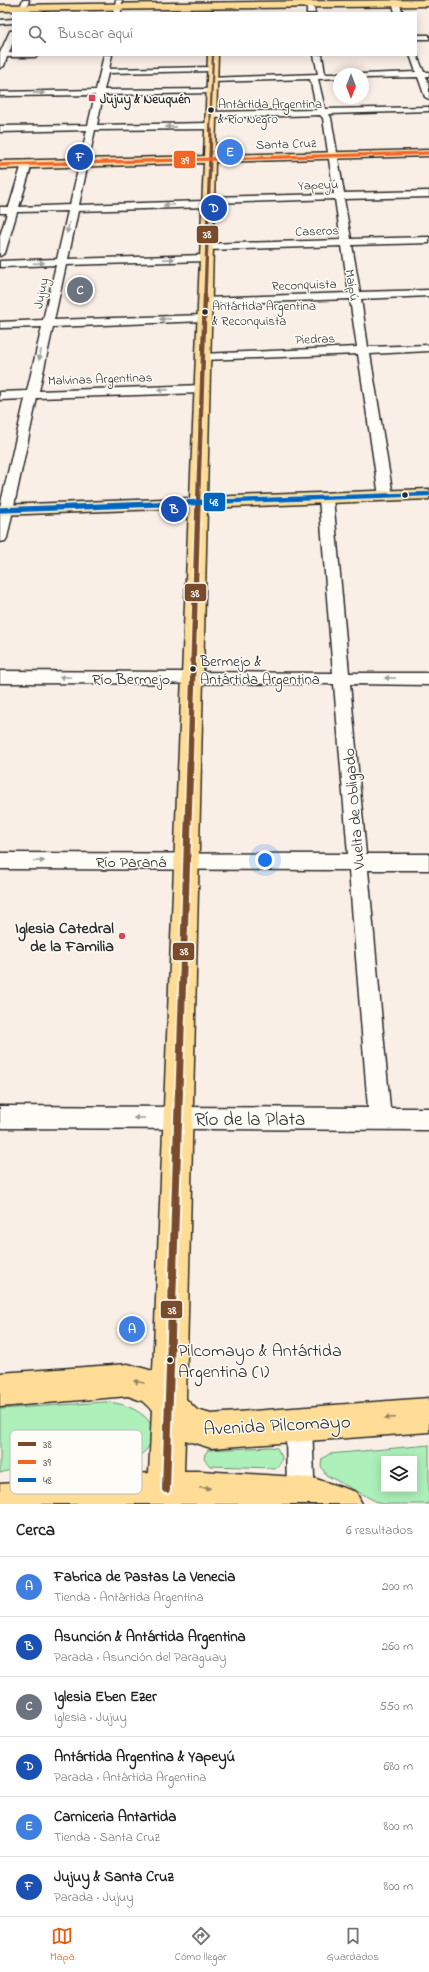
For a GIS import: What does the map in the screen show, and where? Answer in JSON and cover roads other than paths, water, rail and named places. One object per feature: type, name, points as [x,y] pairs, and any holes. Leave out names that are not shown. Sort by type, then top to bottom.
[{"type":"main road","points":[[0,8],[118,6],[307,6],[395,2],[429,3]]},
{"type":"main road","points":[[166,1489],[213,56]]},
{"type":"main road","name":"Santa Cruz","points":[[0,165],[429,153]]},
{"type":"main road","points":[[3,510],[429,494]]},
{"type":"main road","name":"Avenida Pilcomayo","points":[[0,1390],[133,1380],[151,1386],[162,1395],[181,1421],[199,1430],[211,1431],[429,1415]]},
{"type":"main road","points":[[142,1491],[212,1488],[301,1500],[326,1498],[344,1504]]},
{"type":"main road","points":[[0,1502],[102,1494]]},
{"type":"street","points":[[395,2],[399,12]]},
{"type":"street","points":[[0,22],[12,22]]},
{"type":"street","points":[[0,66],[2,55],[12,34]]},
{"type":"street","points":[[417,37],[429,37]]},
{"type":"street","name":"Jujuy","points":[[0,538],[3,510],[32,395],[108,56]]},
{"type":"street","name":"Maipú","points":[[318,56],[319,108],[327,118],[386,496]]},
{"type":"street","points":[[415,56],[425,74],[429,97]]},
{"type":"street","points":[[104,71],[333,76]]},
{"type":"street","points":[[369,76],[425,74]]},
{"type":"street","points":[[0,94],[212,91]]},
{"type":"street","points":[[0,129],[92,128],[323,112],[429,110]]},
{"type":"street","points":[[0,253],[27,164]]},
{"type":"street","name":"Yapeyú","points":[[0,210],[339,196],[429,194]]},
{"type":"street","name":"Caseros","points":[[0,264],[61,262],[346,243],[429,240]]},
{"type":"street","name":"Reconquista","points":[[204,301],[429,293]]},
{"type":"street","points":[[0,325],[204,318]]},
{"type":"street","name":"Piedras","points":[[203,356],[429,348]]},
{"type":"street","name":"Malvinas Argentinas","points":[[0,396],[202,389]]},
{"type":"street","name":"Vuelta de Obligado","points":[[326,498],[380,1119]]},
{"type":"street","name":"Río Bermejo","points":[[0,677],[429,678]]},
{"type":"street","name":"Río Paraná","points":[[0,861],[429,862]]},
{"type":"street","name":"Río de la Plata","points":[[0,1117],[429,1119]]},
{"type":"street","points":[[299,1424],[301,1500]]},
{"type":"place","name":"Jujuy & Neuquén","points":[[92,98]]},
{"type":"place","name":"Antártida Argentina & Río Negro","points":[[211,110]]},
{"type":"place","name":"Carniceria Antartida","points":[[230,152]]},
{"type":"place","name":"Jujuy & Santa Cruz","points":[[80,157]]},
{"type":"place","name":"Antártida Argentina & Yapeyú","points":[[214,208]]},
{"type":"place","name":"Iglesia Eben Ezer","points":[[80,290]]},
{"type":"place","name":"Antártida Argentina & Reconquista","points":[[205,312]]},
{"type":"place","name":"Asunción & Antártida Argentina","points":[[174,509]]},
{"type":"place","name":"Bermejo & Antártida Argentina","points":[[193,669]]},
{"type":"place","name":"Iglesia Catedral de la Familia","points":[[122,936]]},
{"type":"place","name":"Fabrica de Pastas La Venecia","points":[[132,1329]]},
{"type":"place","name":"Pilcomayo & Antártida Argentina (I)","points":[[170,1360]]}]
